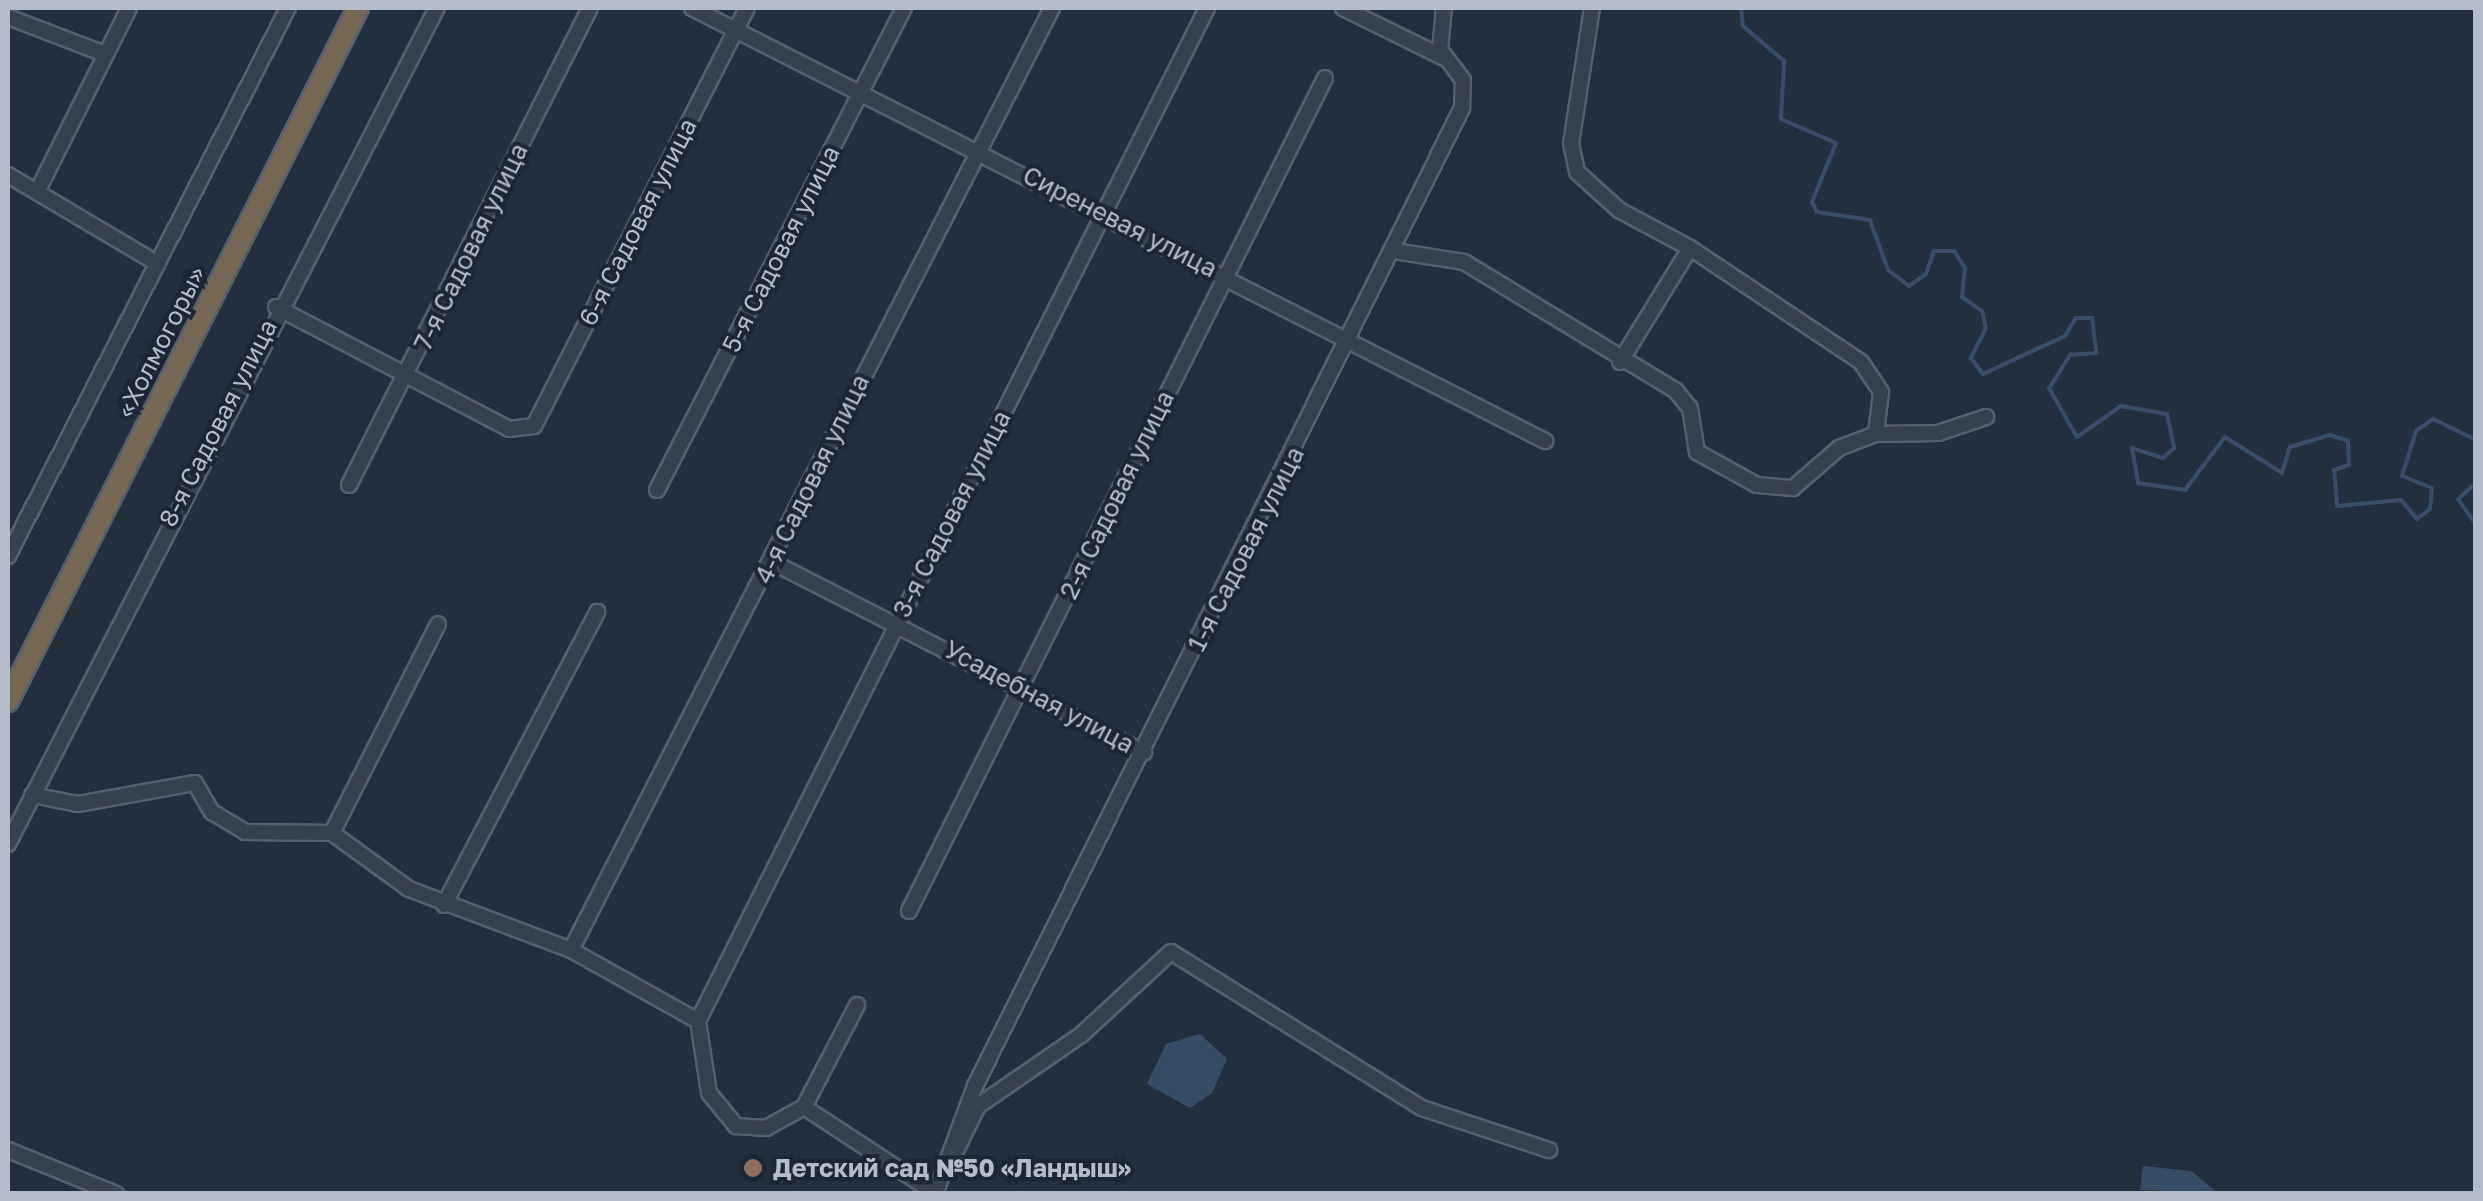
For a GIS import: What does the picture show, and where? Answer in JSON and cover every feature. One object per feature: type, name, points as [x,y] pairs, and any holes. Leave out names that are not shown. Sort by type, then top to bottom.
[{"type":"highway","name":"«Холмогоры»","points":[[8,700],[358,8]]},
{"type":"street","points":[[37,192],[129,8]]},
{"type":"street","points":[[8,556],[288,8]]},
{"type":"street","name":"8-я Садовая улица","points":[[8,844],[276,307],[436,8]]},
{"type":"street","name":"7-я Садовая улица","points":[[349,485],[590,8]]},
{"type":"street","name":"Сиреневая улица","points":[[692,8],[1226,275],[1545,441]]},
{"type":"street","name":"6-я Садовая улица","points":[[405,376],[524,432],[557,385],[747,8]]},
{"type":"street","name":"5-я Садовая улица","points":[[657,490],[904,8]]},
{"type":"street","name":"4-я Садовая улица","points":[[571,950],[982,152],[1052,8]]},
{"type":"street","name":"3-я Садовая улица","points":[[698,1021],[1207,8]]},
{"type":"street","points":[[1343,8],[1444,58]]},
{"type":"street","name":"1-я Садовая улица","points":[[935,1193],[943,1178],[944,1152],[1462,108],[1463,80],[1444,58],[1444,8]]},
{"type":"street","points":[[1592,8],[1571,143],[1578,172],[1619,210],[1690,248],[1861,362],[1881,392],[1876,434]]},
{"type":"street","points":[[8,17],[105,54]]},
{"type":"street","name":"2-я Садовая улица","points":[[909,911],[1325,78]]},
{"type":"street","points":[[8,175],[158,264]]},
{"type":"street","points":[[1620,362],[1690,248]]},
{"type":"street","points":[[1394,251],[1464,262],[1620,362],[1686,398],[1704,460],[1756,485],[1793,488],[1840,448],[1876,434],[1938,433],[1986,417]]},
{"type":"street","points":[[276,307],[405,376]]},
{"type":"street","name":"Усадебная улица","points":[[772,562],[1022,686],[1144,752]]},
{"type":"street","points":[[444,905],[597,612]]},
{"type":"street","points":[[332,833],[438,624]]},
{"type":"street","points":[[32,795],[78,804],[194,783],[212,812],[245,832],[332,833],[444,905],[571,950],[698,1021],[709,1093],[728,1120],[755,1131],[804,1107],[857,1004]]},
{"type":"street","points":[[975,1095],[1082,1035],[1171,952],[1422,1108],[1549,1150]]},
{"type":"street","points":[[804,1107],[935,1193]]},
{"type":"street","points":[[8,1150],[116,1194]]},
{"type":"water","points":[[1200,1034],[1227,1059],[1212,1093],[1190,1108],[1147,1084],[1166,1044]]},
{"type":"water","points":[[2143,1166],[2191,1171],[2218,1193],[2140,1190]]},
{"type":"waterway","points":[[1741,8],[1743,26],[1784,61],[1781,119],[1836,143],[1812,202],[1817,212],[1870,220],[1888,270],[1909,286],[1926,274],[1934,251],[1954,251],[1965,268],[1962,297],[1982,311],[1986,328],[1971,358],[1983,374],[2065,336],[2076,318],[2092,318],[2096,353],[2070,355],[2049,388],[2077,437],[2121,406],[2167,414],[2174,448],[2163,458],[2132,448],[2138,483],[2185,490],[2225,437],[2282,473],[2290,447],[2330,435],[2348,441],[2349,465],[2334,470],[2337,506],[2401,500],[2417,519],[2430,509],[2432,488],[2402,476],[2416,431],[2433,419],[2476,440]]},
{"type":"waterway","points":[[2476,483],[2458,499],[2476,525]]},
{"type":"place","name":"Детский сад №50 «Ландыш»","points":[[753,1168]]}]
